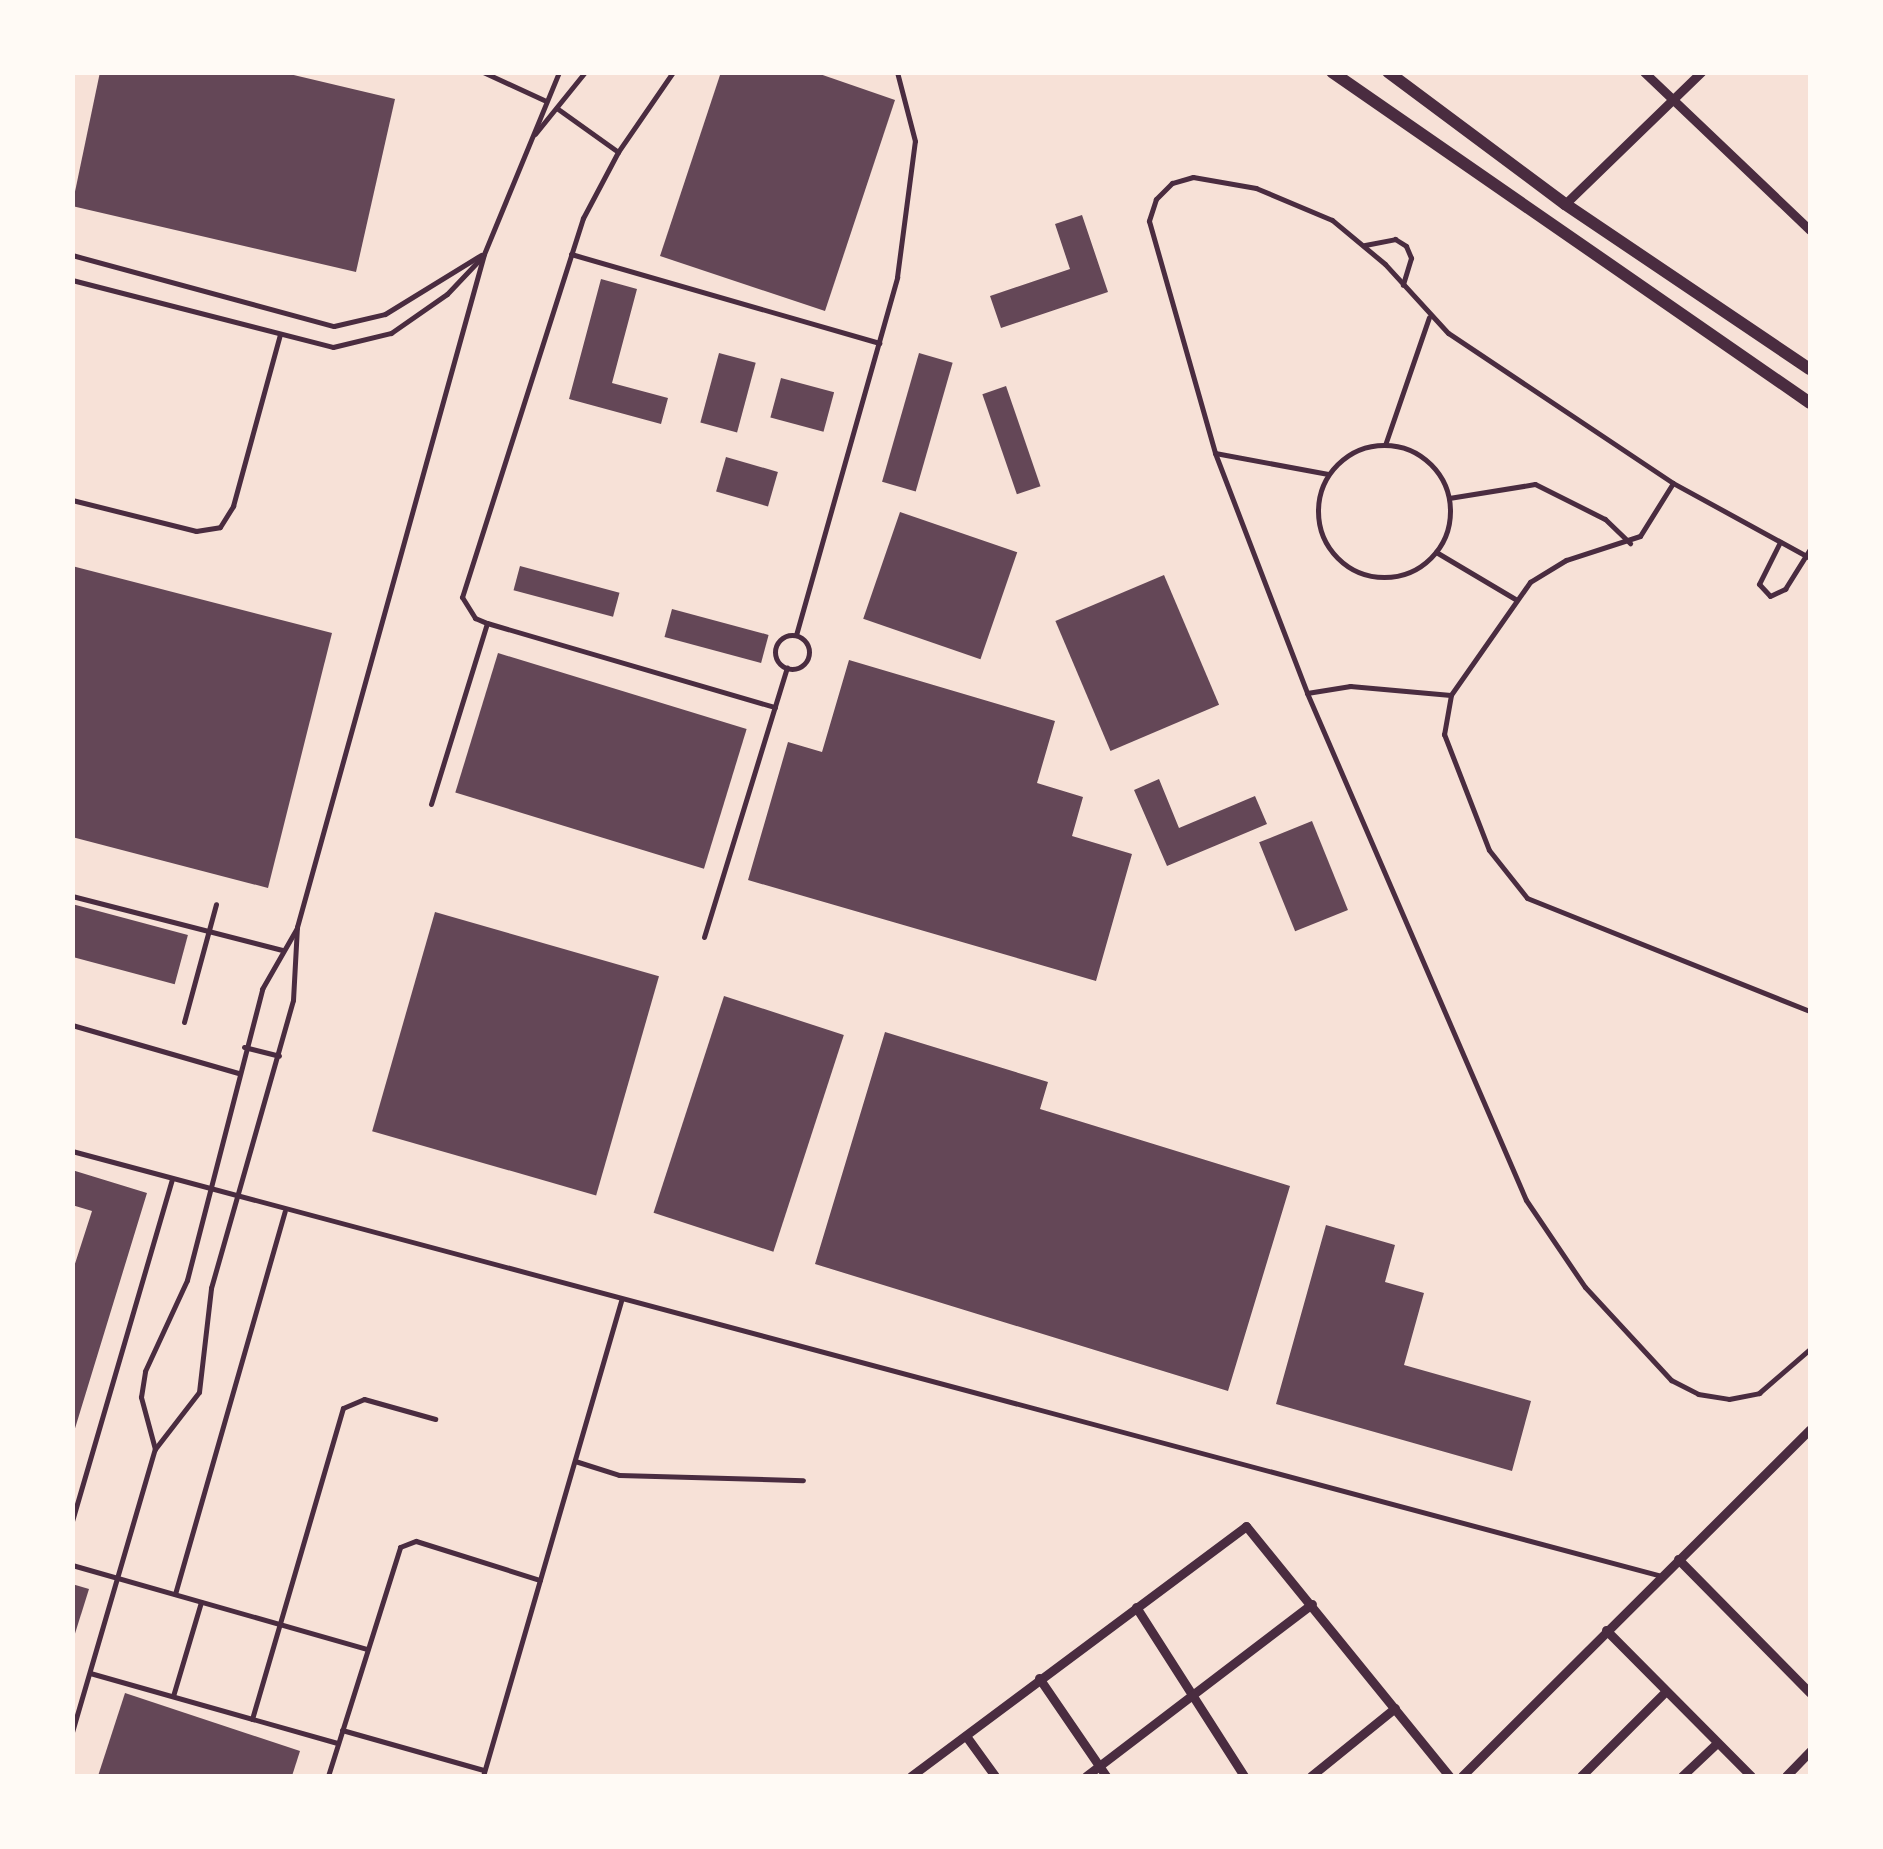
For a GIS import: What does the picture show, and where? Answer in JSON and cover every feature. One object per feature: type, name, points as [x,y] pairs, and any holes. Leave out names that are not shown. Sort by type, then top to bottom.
[{"type":"main road","points":[[1332,72],[1810,402]]},
{"type":"main road","points":[[1388,72],[1565,204],[1810,369]]},
{"type":"street","points":[[1644,72],[1810,230]]},
{"type":"street","points":[[1565,204],[1701,72]]},
{"type":"street","points":[[1462,1776],[1810,1429]]},
{"type":"street","points":[[912,1776],[1237,1528],[1254,1530],[1449,1776]]},
{"type":"street","points":[[1678,1559],[1810,1694]]},
{"type":"street","points":[[1086,1776],[1312,1604]]},
{"type":"street","points":[[1136,1607],[1244,1776]]},
{"type":"street","points":[[1606,1630],[1751,1776]]},
{"type":"street","points":[[1040,1678],[1106,1776]]},
{"type":"street","points":[[1581,1776],[1666,1691]]},
{"type":"street","points":[[1311,1776],[1395,1708]]},
{"type":"street","points":[[966,1736],[995,1776]]},
{"type":"street","points":[[1682,1776],[1718,1743]]},
{"type":"street","points":[[1786,1776],[1810,1752]]},
{"type":"lane","points":[[483,72],[545,100]]},
{"type":"lane","points":[[72,1732],[154,1449],[199,1392],[211,1288],[295,988],[297,927],[484,254],[545,100],[560,72]]},
{"type":"lane","points":[[533,136],[585,72]]},
{"type":"lane","points":[[673,72],[618,152],[571,254],[462,584],[466,609],[488,623],[775,708]]},
{"type":"lane","points":[[796,635],[879,343],[906,226],[915,141],[897,72]]},
{"type":"lane","points":[[558,109],[618,152]]},
{"type":"lane","points":[[1808,556],[1672,483],[1429,318],[1365,245],[1307,208],[1256,188],[1193,177],[1172,184],[1156,199],[1150,220],[1214,452],[1307,693],[1502,1153],[1544,1230],[1585,1287],[1671,1380],[1698,1394],[1729,1399],[1759,1393],[1810,1349]]},
{"type":"lane","points":[[1365,245],[1394,239],[1406,246],[1411,258],[1403,286]]},
{"type":"lane","points":[[72,256],[334,326],[385,314],[484,254]]},
{"type":"lane","points":[[72,280],[333,347],[363,344],[448,294],[484,254]]},
{"type":"lane","points":[[571,254],[879,343]]},
{"type":"lane","points":[[1385,445],[1429,318]]},
{"type":"lane","points":[[72,500],[196,531],[220,527],[233,506],[280,334]]},
{"type":"lane","points":[[1385,445],[1433,466],[1449,498],[1446,536],[1436,552],[1421,566],[1383,577],[1345,565],[1321,533],[1320,493],[1328,474],[1353,452],[1385,445]]},
{"type":"lane","points":[[1214,452],[1328,474]]},
{"type":"lane","points":[[1672,483],[1648,525],[1630,543],[1546,569],[1517,600],[1451,694],[1444,734],[1488,850],[1526,898],[1810,1012]]},
{"type":"lane","points":[[1449,498],[1536,484],[1606,519],[1630,543]]},
{"type":"lane","points":[[1780,542],[1759,584],[1770,596],[1785,589],[1810,548]]},
{"type":"lane","points":[[1436,552],[1517,600]]},
{"type":"lane","points":[[430,804],[488,623]]},
{"type":"lane","points":[[787,668],[802,666],[809,653],[796,635]]},
{"type":"lane","points":[[787,668],[775,650],[782,638],[796,635]]},
{"type":"lane","points":[[704,938],[787,668]]},
{"type":"lane","points":[[1307,693],[1350,686],[1451,694]]},
{"type":"lane","points":[[72,896],[282,950]]},
{"type":"lane","points":[[184,1022],[216,904]]},
{"type":"lane","points":[[154,1449],[141,1397],[145,1371],[188,1280],[244,1047],[282,950],[297,927]]},
{"type":"lane","points":[[72,1024],[238,1073]]},
{"type":"lane","points":[[244,1047],[278,1056]]},
{"type":"lane","points":[[72,1150],[285,1212],[1661,1576]]},
{"type":"lane","points":[[72,1520],[172,1180]]},
{"type":"lane","points":[[174,1594],[285,1212]]},
{"type":"lane","points":[[342,1730],[484,1773],[621,1300]]},
{"type":"lane","points":[[252,1719],[342,1408],[364,1399],[435,1419]]},
{"type":"lane","points":[[575,1460],[619,1474],[803,1480]]},
{"type":"lane","points":[[328,1776],[396,1554],[408,1542],[540,1580]]},
{"type":"lane","points":[[72,1565],[367,1649]]},
{"type":"lane","points":[[173,1696],[200,1602]]},
{"type":"lane","points":[[90,1673],[338,1743]]},
{"type":"building","points":[[100,72],[281,72],[395,99],[356,272],[72,206]]},
{"type":"building","points":[[721,72],[814,72],[895,100],[825,311],[660,256]]},
{"type":"building","points":[[1082,215],[1108,292],[1001,328],[990,296],[1070,269],[1055,224]]},
{"type":"building","points":[[601,279],[637,289],[612,383],[668,398],[661,424],[569,399]]},
{"type":"building","points":[[719,353],[756,363],[737,432],[700,423]]},
{"type":"building","points":[[919,353],[953,363],[916,491],[882,482]]},
{"type":"building","points":[[781,378],[834,392],[824,432],[770,418]]},
{"type":"building","points":[[1006,386],[1041,486],[1017,494],[982,394]]},
{"type":"building","points":[[726,457],[778,472],[768,506],[716,492]]},
{"type":"building","points":[[900,512],[1017,552],[980,659],[863,619]]},
{"type":"building","points":[[72,566],[332,633],[268,888],[72,837]]},
{"type":"building","points":[[520,566],[619,593],[613,617],[514,590]]},
{"type":"building","points":[[1164,575],[1219,705],[1110,751],[1055,621]]},
{"type":"building","points":[[672,609],[769,635],[761,663],[664,637]]},
{"type":"building","points":[[498,653],[747,729],[704,869],[455,793]]},
{"type":"building","points":[[849,660],[1055,721],[1037,783],[1083,797],[1072,836],[1132,854],[1096,981],[748,880],[788,742],[822,752]]},
{"type":"building","points":[[1159,779],[1179,828],[1255,796],[1267,824],[1167,866],[1134,790]]},
{"type":"building","points":[[1312,821],[1348,910],[1295,931],[1259,842]]},
{"type":"building","points":[[72,904],[188,935],[175,984],[72,957]]},
{"type":"building","points":[[435,912],[659,976],[596,1195],[372,1131]]},
{"type":"building","points":[[724,996],[844,1035],[773,1252],[654,1213]]},
{"type":"building","points":[[885,1032],[1048,1082],[1040,1109],[1290,1186],[1228,1391],[815,1264]]},
{"type":"building","points":[[72,1170],[147,1193],[73,1435],[72,1273],[92,1211],[72,1205]]},
{"type":"building","points":[[1326,1225],[1395,1245],[1385,1282],[1424,1293],[1404,1365],[1531,1401],[1512,1471],[1276,1404]]},
{"type":"building","points":[[72,1584],[89,1589],[73,1640],[72,1640]]},
{"type":"building","points":[[125,1693],[300,1751],[292,1776],[98,1776]]}]
